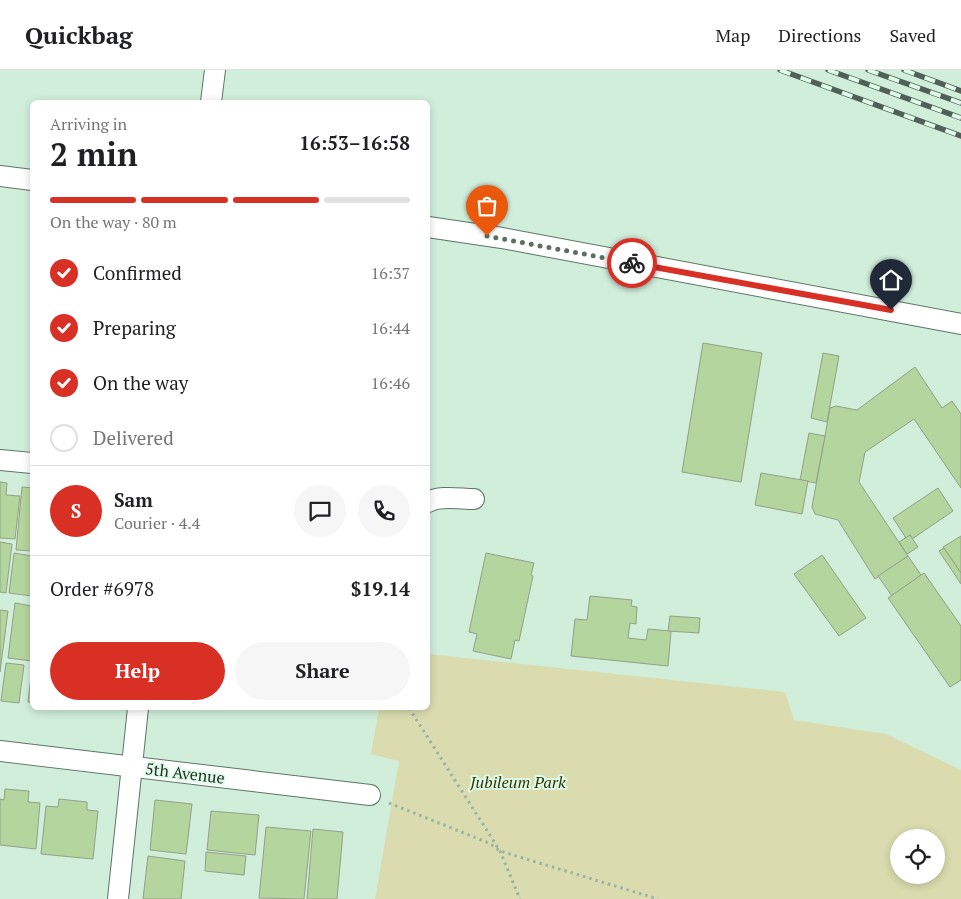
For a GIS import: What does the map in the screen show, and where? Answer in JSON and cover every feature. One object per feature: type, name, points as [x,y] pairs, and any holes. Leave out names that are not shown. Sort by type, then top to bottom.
[{"type":"street","points":[[211,100],[215,70]]},
{"type":"street","points":[[0,176],[30,180]]},
{"type":"street","points":[[430,227],[487,236],[961,324]]},
{"type":"street","points":[[0,460],[30,463]]},
{"type":"street","points":[[430,501],[452,498],[474,499]]},
{"type":"street","points":[[118,899],[138,710]]},
{"type":"street","name":"5th Avenue","points":[[0,751],[370,795]]},
{"type":"path","points":[[410,710],[500,851],[520,899]]},
{"type":"path","points":[[370,795],[489,843],[500,851],[658,899]]},
{"type":"green space","name":"Jubileum Park","points":[[430,654],[785,692],[794,720],[886,734],[961,770],[961,899],[375,899],[399,761],[371,754],[379,710],[430,710]]},
{"type":"building","points":[[703,343],[762,353],[741,482],[682,472]]},
{"type":"building","points":[[823,353],[839,356],[827,422],[811,418]]},
{"type":"building","points":[[915,367],[942,408],[952,401],[961,414],[961,488],[914,419],[865,452],[859,482],[908,556],[875,579],[838,520],[815,514],[812,507],[830,408],[836,406],[857,410]]},
{"type":"building","points":[[809,433],[825,436],[816,483],[800,480]]},
{"type":"building","points":[[761,473],[808,481],[802,514],[755,505]]},
{"type":"building","points":[[0,482],[7,483],[6,495],[20,496],[15,539],[0,538]]},
{"type":"building","points":[[22,487],[30,488],[30,551],[16,550]]},
{"type":"building","points":[[938,488],[953,511],[912,539],[910,535],[906,538],[893,518]]},
{"type":"building","points":[[910,535],[918,547],[907,554],[899,542]]},
{"type":"building","points":[[961,536],[961,573],[943,547]]},
{"type":"building","points":[[0,542],[12,544],[6,593],[0,592]]},
{"type":"building","points":[[944,548],[961,573],[961,584],[939,551]]},
{"type":"building","points":[[14,553],[30,556],[30,596],[9,593]]},
{"type":"building","points":[[486,553],[534,563],[519,641],[515,640],[511,659],[473,651],[477,634],[469,632]]},
{"type":"building","points":[[822,555],[866,618],[839,636],[794,574]]},
{"type":"building","points":[[908,556],[921,575],[892,596],[878,576]]},
{"type":"building","points":[[924,573],[961,626],[961,680],[950,687],[888,598]]},
{"type":"building","points":[[590,596],[632,600],[631,606],[637,607],[636,624],[630,623],[628,638],[646,640],[648,629],[671,631],[668,666],[571,656],[575,619],[587,620]]},
{"type":"building","points":[[15,603],[30,606],[30,661],[8,658]]},
{"type":"building","points":[[0,610],[8,611],[0,672]]},
{"type":"building","points":[[670,616],[700,618],[699,633],[668,631]]},
{"type":"building","points":[[6,663],[24,665],[19,703],[1,701]]},
{"type":"building","points":[[30,686],[30,702],[28,702]]},
{"type":"building","points":[[5,789],[29,791],[28,802],[40,803],[36,849],[0,845],[0,799],[4,800]]},
{"type":"building","points":[[59,799],[87,802],[87,810],[98,811],[93,859],[41,854],[46,806],[58,807]]},
{"type":"building","points":[[155,800],[192,804],[186,854],[150,850]]},
{"type":"building","points":[[211,811],[259,815],[255,855],[207,850]]},
{"type":"building","points":[[266,827],[311,831],[304,899],[259,898]]},
{"type":"building","points":[[313,829],[343,832],[337,899],[307,899]]},
{"type":"building","points":[[206,852],[246,856],[244,875],[205,871]]},
{"type":"building","points":[[148,856],[185,861],[181,899],[143,899]]},
{"type":"railway","points":[[780,70],[961,136]]},
{"type":"railway","points":[[828,70],[961,118]]},
{"type":"railway","points":[[868,70],[961,103]]},
{"type":"railway","points":[[904,70],[961,91]]},
{"type":"way so far","points":[[487,236],[632,263]]},
{"type":"route","points":[[632,263],[891,310]]}]
